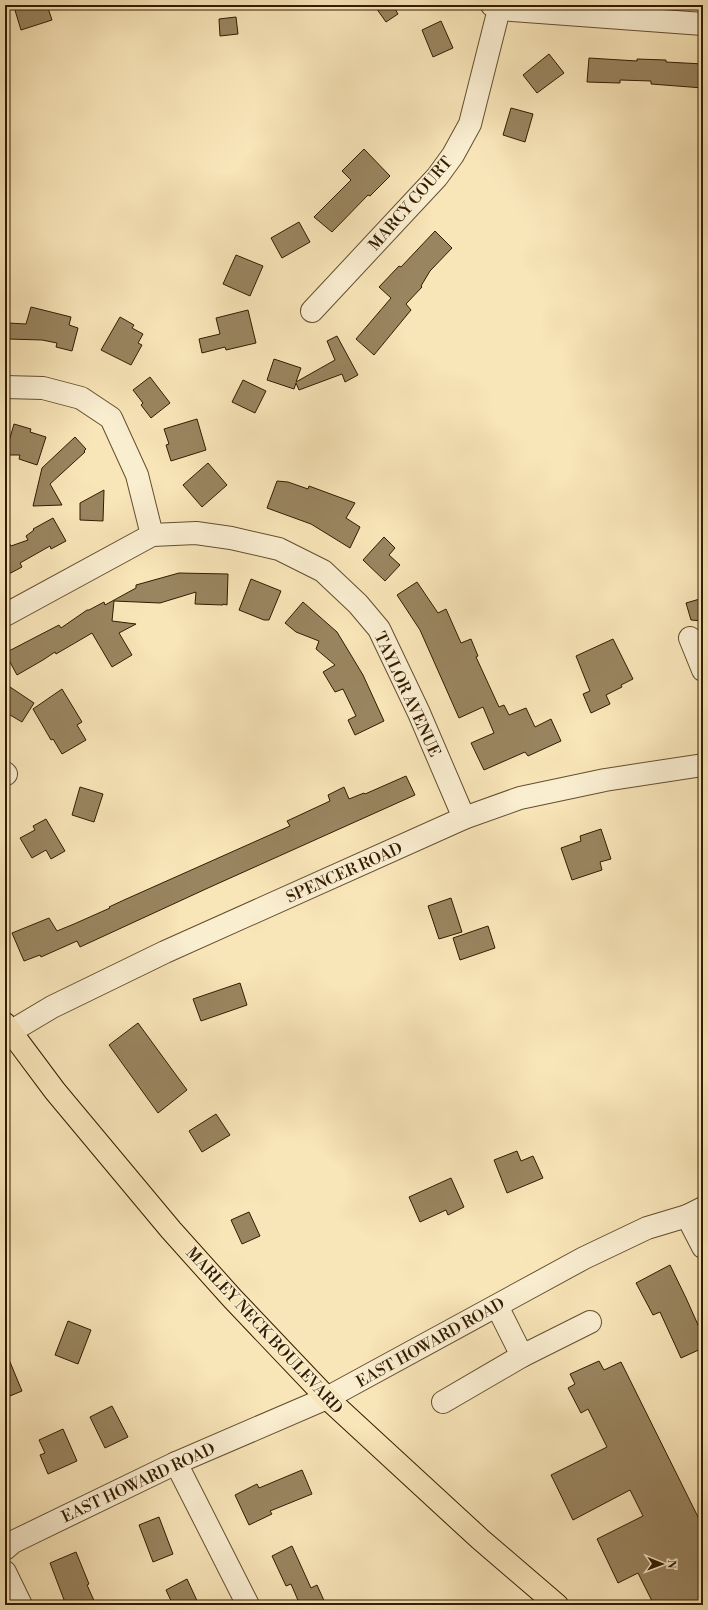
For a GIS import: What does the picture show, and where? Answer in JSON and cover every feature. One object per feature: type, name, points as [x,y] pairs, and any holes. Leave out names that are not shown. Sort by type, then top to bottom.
[{"type":"main road","name":"MARLEY NECK BOULEVARD","points":[[7,1030],[55,1091],[171,1230],[237,1304],[327,1398],[480,1539],[557,1605]]},
{"type":"street","points":[[496,7],[703,24]]},
{"type":"street","name":"MARCY COURT","points":[[312,311],[437,177],[453,155],[470,124],[496,7]]},
{"type":"street","points":[[5,387],[43,388],[81,398],[111,418],[137,475],[152,535]]},
{"type":"street","name":"TAYLOR AVENUE","points":[[5,615],[152,535],[196,533],[231,538],[279,549],[323,571],[358,604],[379,629],[419,713],[464,818]]},
{"type":"street","points":[[690,638],[703,670]]},
{"type":"street","name":"SPENCER ROAD","points":[[7,1030],[166,952],[464,818],[526,797],[605,780],[703,766]]},
{"type":"street","points":[[695,1212],[703,1247]]},
{"type":"street","name":"EAST HOWARD ROAD","points":[[5,1549],[13,1542],[176,1463],[327,1398],[584,1258],[647,1228],[695,1212]]},
{"type":"street","points":[[497,1306],[522,1356]]},
{"type":"street","points":[[442,1402],[522,1356],[590,1322]]},
{"type":"street","points":[[176,1463],[248,1605]]},
{"type":"street","points":[[5,1572],[21,1605]]},
{"type":"building","points":[[21,5],[47,5],[52,20],[21,30],[14,7]]},
{"type":"building","points":[[374,5],[393,5],[398,14],[386,22]]},
{"type":"building","points":[[236,17],[238,34],[220,36],[219,19]]},
{"type":"building","points":[[441,21],[453,48],[433,57],[422,30]]},
{"type":"building","points":[[549,54],[564,73],[537,93],[523,75]]},
{"type":"building","points":[[589,58],[637,61],[637,59],[666,60],[666,62],[703,64],[703,88],[651,84],[651,81],[620,80],[620,83],[587,82]]},
{"type":"building","points":[[511,108],[533,114],[525,142],[503,135]]},
{"type":"building","points":[[364,149],[390,176],[370,196],[368,195],[332,232],[314,217],[351,180],[342,171]]},
{"type":"building","points":[[299,222],[310,242],[282,258],[271,238]]},
{"type":"building","points":[[435,231],[452,248],[430,271],[421,286],[422,287],[406,304],[411,310],[374,355],[356,339],[391,298],[379,287],[399,266],[401,267]]},
{"type":"building","points":[[236,255],[263,266],[250,296],[223,284]]},
{"type":"building","points":[[31,307],[71,317],[69,325],[78,328],[72,351],[56,347],[57,343],[42,340],[8,339],[8,323],[26,324]]},
{"type":"building","points":[[248,310],[256,343],[226,350],[225,347],[202,353],[199,339],[220,334],[216,318]]},
{"type":"building","points":[[120,317],[134,325],[132,328],[143,334],[138,343],[142,345],[131,365],[101,350]]},
{"type":"building","points":[[337,336],[358,375],[345,382],[342,374],[299,390],[296,383],[294,389],[267,380],[274,359],[301,368],[296,382],[335,360],[327,341]]},
{"type":"building","points":[[150,377],[170,403],[151,418],[141,405],[143,403],[133,390]]},
{"type":"building","points":[[243,380],[266,391],[255,413],[232,402]]},
{"type":"building","points":[[197,419],[206,450],[171,461],[166,445],[169,444],[164,429]]},
{"type":"building","points":[[14,424],[31,429],[30,432],[46,437],[37,465],[19,459],[20,455],[5,455]]},
{"type":"building","points":[[75,437],[86,449],[84,451],[85,452],[50,484],[62,505],[33,506],[42,468]]},
{"type":"building","points":[[208,463],[227,485],[202,507],[183,485]]},
{"type":"building","points":[[277,481],[288,482],[308,489],[309,486],[355,503],[346,518],[360,527],[350,548],[311,524],[267,508]]},
{"type":"building","points":[[104,490],[103,521],[80,520],[80,503]]},
{"type":"building","points":[[53,518],[66,541],[51,549],[50,546],[20,563],[22,567],[5,576],[5,536],[11,546],[28,540],[26,536],[34,530],[33,529]]},
{"type":"building","points":[[384,537],[395,548],[389,555],[400,565],[385,581],[363,560]]},
{"type":"building","points":[[179,573],[228,574],[227,605],[195,604],[196,592],[160,603],[114,601],[112,621],[136,624],[119,633],[132,655],[112,667],[92,633],[56,654],[55,652],[17,675],[5,653],[59,625],[61,628],[87,610],[104,602],[105,605],[136,588],[136,585]]},
{"type":"building","points":[[251,579],[281,591],[269,620],[264,620],[239,610]]},
{"type":"building","points":[[417,582],[438,613],[446,609],[461,643],[471,639],[478,656],[476,657],[499,707],[504,705],[509,715],[526,708],[535,727],[551,719],[561,741],[528,756],[525,752],[484,770],[471,743],[494,733],[483,707],[459,718],[420,630],[397,595]]},
{"type":"building","points":[[703,598],[703,621],[691,620],[686,603]]},
{"type":"building","points":[[303,602],[337,632],[363,675],[384,721],[355,735],[348,720],[356,716],[343,689],[335,692],[323,672],[335,665],[316,649],[319,641],[296,632],[285,623]]},
{"type":"building","points":[[613,639],[633,679],[621,685],[622,687],[606,695],[610,704],[591,713],[583,694],[590,691],[576,656]]},
{"type":"building","points":[[10,687],[34,703],[22,722],[5,712],[5,695]]},
{"type":"building","points":[[62,689],[82,722],[77,725],[86,740],[62,754],[53,739],[51,740],[33,709]]},
{"type":"building","points":[[406,776],[415,795],[80,947],[77,941],[41,957],[40,955],[24,961],[12,933],[49,918],[57,931],[290,826],[287,821],[330,801],[328,795],[344,787],[349,799],[364,793],[365,794]]},
{"type":"building","points":[[80,787],[103,794],[94,822],[72,815]]},
{"type":"building","points":[[46,819],[65,851],[51,859],[46,850],[32,858],[20,838],[35,830],[33,826]]},
{"type":"building","points":[[601,829],[611,859],[600,862],[602,870],[572,880],[561,848],[581,841],[580,836]]},
{"type":"building","points":[[451,898],[462,932],[439,939],[428,906]]},
{"type":"building","points":[[488,926],[495,948],[460,960],[453,938]]},
{"type":"building","points":[[240,983],[247,1005],[201,1021],[193,999]]},
{"type":"building","points":[[138,1023],[187,1090],[158,1113],[109,1045]]},
{"type":"building","points":[[216,1114],[230,1135],[202,1152],[189,1131]]},
{"type":"building","points":[[517,1151],[521,1161],[533,1156],[543,1178],[507,1193],[494,1160]]},
{"type":"building","points":[[451,1178],[464,1207],[448,1215],[446,1210],[420,1222],[409,1197]]},
{"type":"building","points":[[249,1212],[260,1236],[242,1244],[231,1220]]},
{"type":"building","points":[[670,1265],[703,1336],[703,1348],[681,1358],[660,1312],[653,1315],[636,1283]]},
{"type":"building","points":[[68,1321],[91,1330],[78,1364],[55,1355]]},
{"type":"building","points":[[5,1350],[22,1391],[5,1398]]},
{"type":"building","points":[[599,1361],[604,1370],[621,1362],[703,1527],[703,1605],[654,1605],[638,1573],[618,1583],[597,1539],[643,1516],[630,1490],[573,1520],[551,1475],[607,1447],[588,1409],[581,1413],[568,1388],[575,1384],[570,1374]]},
{"type":"building","points":[[112,1406],[128,1437],[105,1448],[90,1417]]},
{"type":"building","points":[[63,1429],[77,1461],[48,1474],[40,1455],[45,1453],[39,1440]]},
{"type":"building","points":[[302,1470],[312,1494],[270,1511],[272,1514],[249,1525],[235,1495],[257,1484],[259,1488]]},
{"type":"building","points":[[159,1517],[173,1554],[153,1562],[139,1525]]},
{"type":"building","points":[[292,1546],[311,1588],[317,1585],[326,1605],[300,1605],[291,1584],[286,1586],[272,1556]]},
{"type":"building","points":[[76,1552],[89,1584],[87,1585],[96,1605],[66,1605],[50,1563]]},
{"type":"building","points":[[187,1579],[199,1605],[173,1605],[166,1590]]}]
